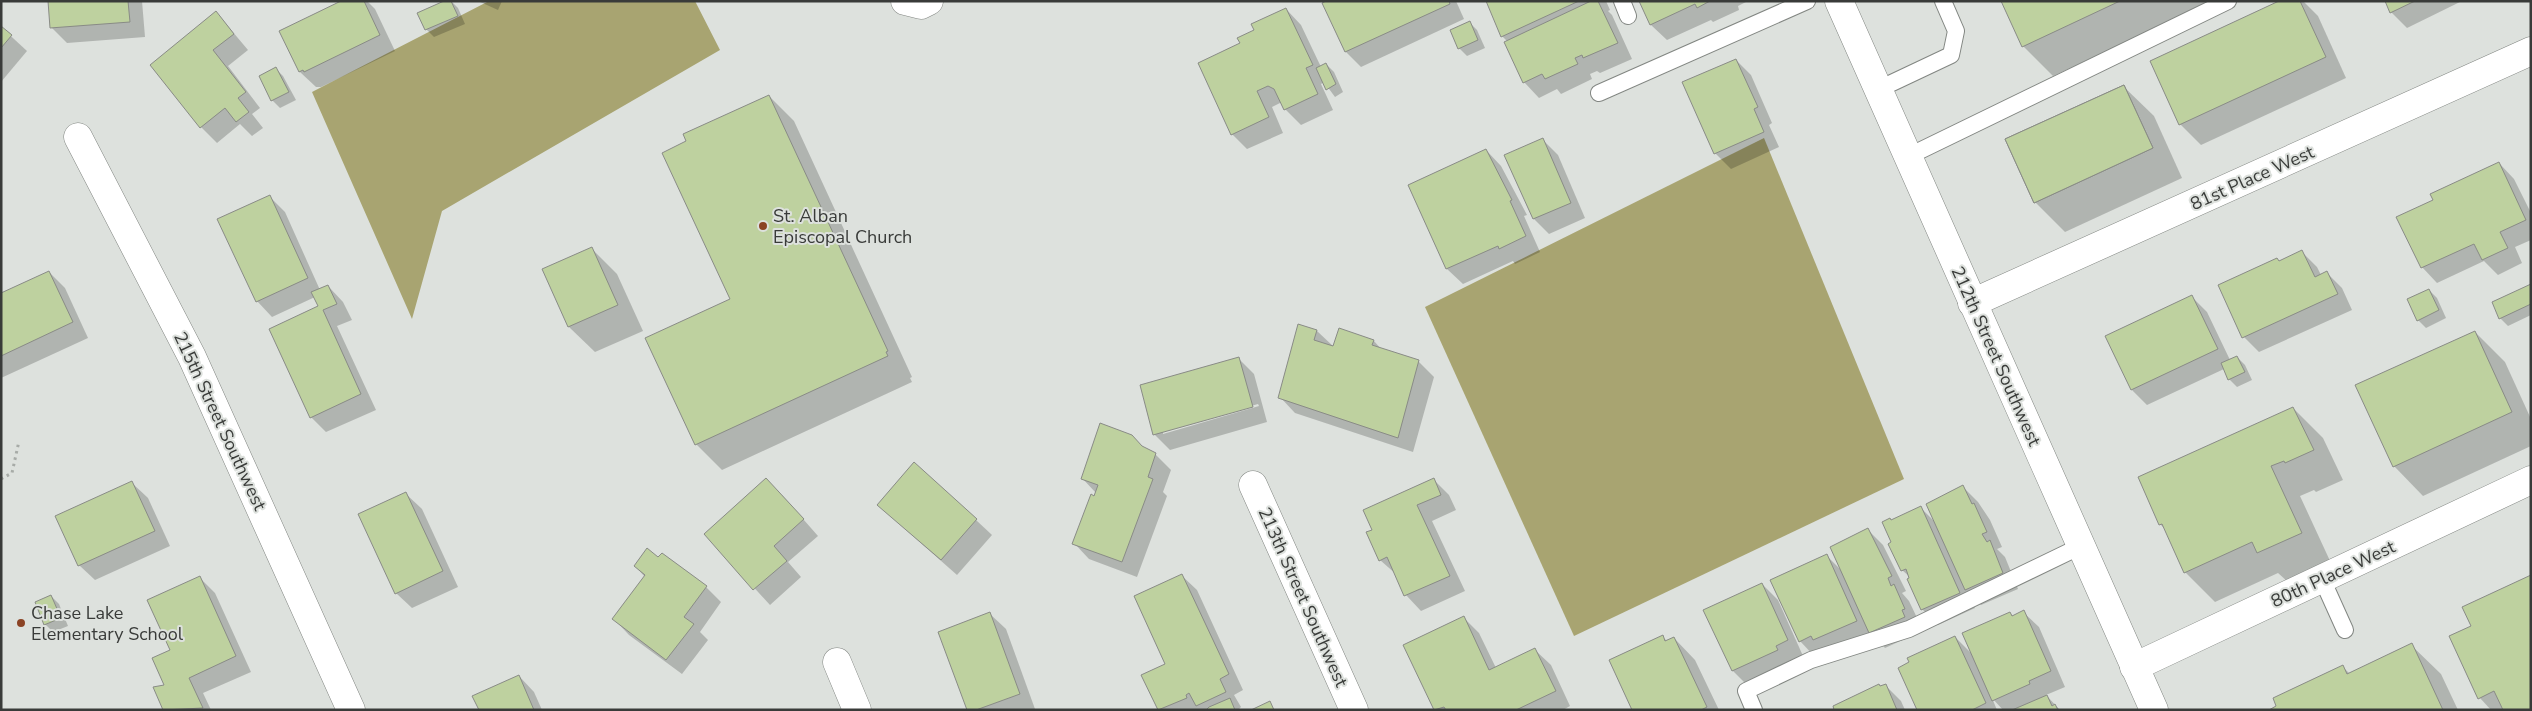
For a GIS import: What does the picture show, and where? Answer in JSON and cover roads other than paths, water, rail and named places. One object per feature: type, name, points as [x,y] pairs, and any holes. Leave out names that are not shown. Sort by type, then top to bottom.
[{"type":"street","name":"212th Street Southwest","points":[[1840,1],[1972,303],[2154,710]]},
{"type":"street","name":"81st Place West","points":[[1972,303],[2531,51]]},
{"type":"street","name":"215th Street Southwest","points":[[78,137],[192,357],[351,710]]},
{"type":"street","name":"80th Place West","points":[[2134,667],[2531,480]]},
{"type":"street","name":"213th Street Southwest","points":[[1253,485],[1354,710]]},
{"type":"street","points":[[837,662],[857,710]]},
{"type":"lane","points":[[1599,93],[1807,1]]},
{"type":"lane","points":[[1879,88],[1951,55],[1956,31],[1943,1]]},
{"type":"lane","points":[[1909,156],[2228,1]]},
{"type":"lane","points":[[1754,710],[1746,691],[1811,660],[1909,629],[2081,546]]},
{"type":"lane","points":[[2322,579],[2345,630]]},
{"type":"place","name":"St. Alban Episcopal Church","points":[[763,226]]},
{"type":"place","name":"Chase Lake Elementary School","points":[[21,623]]}]
